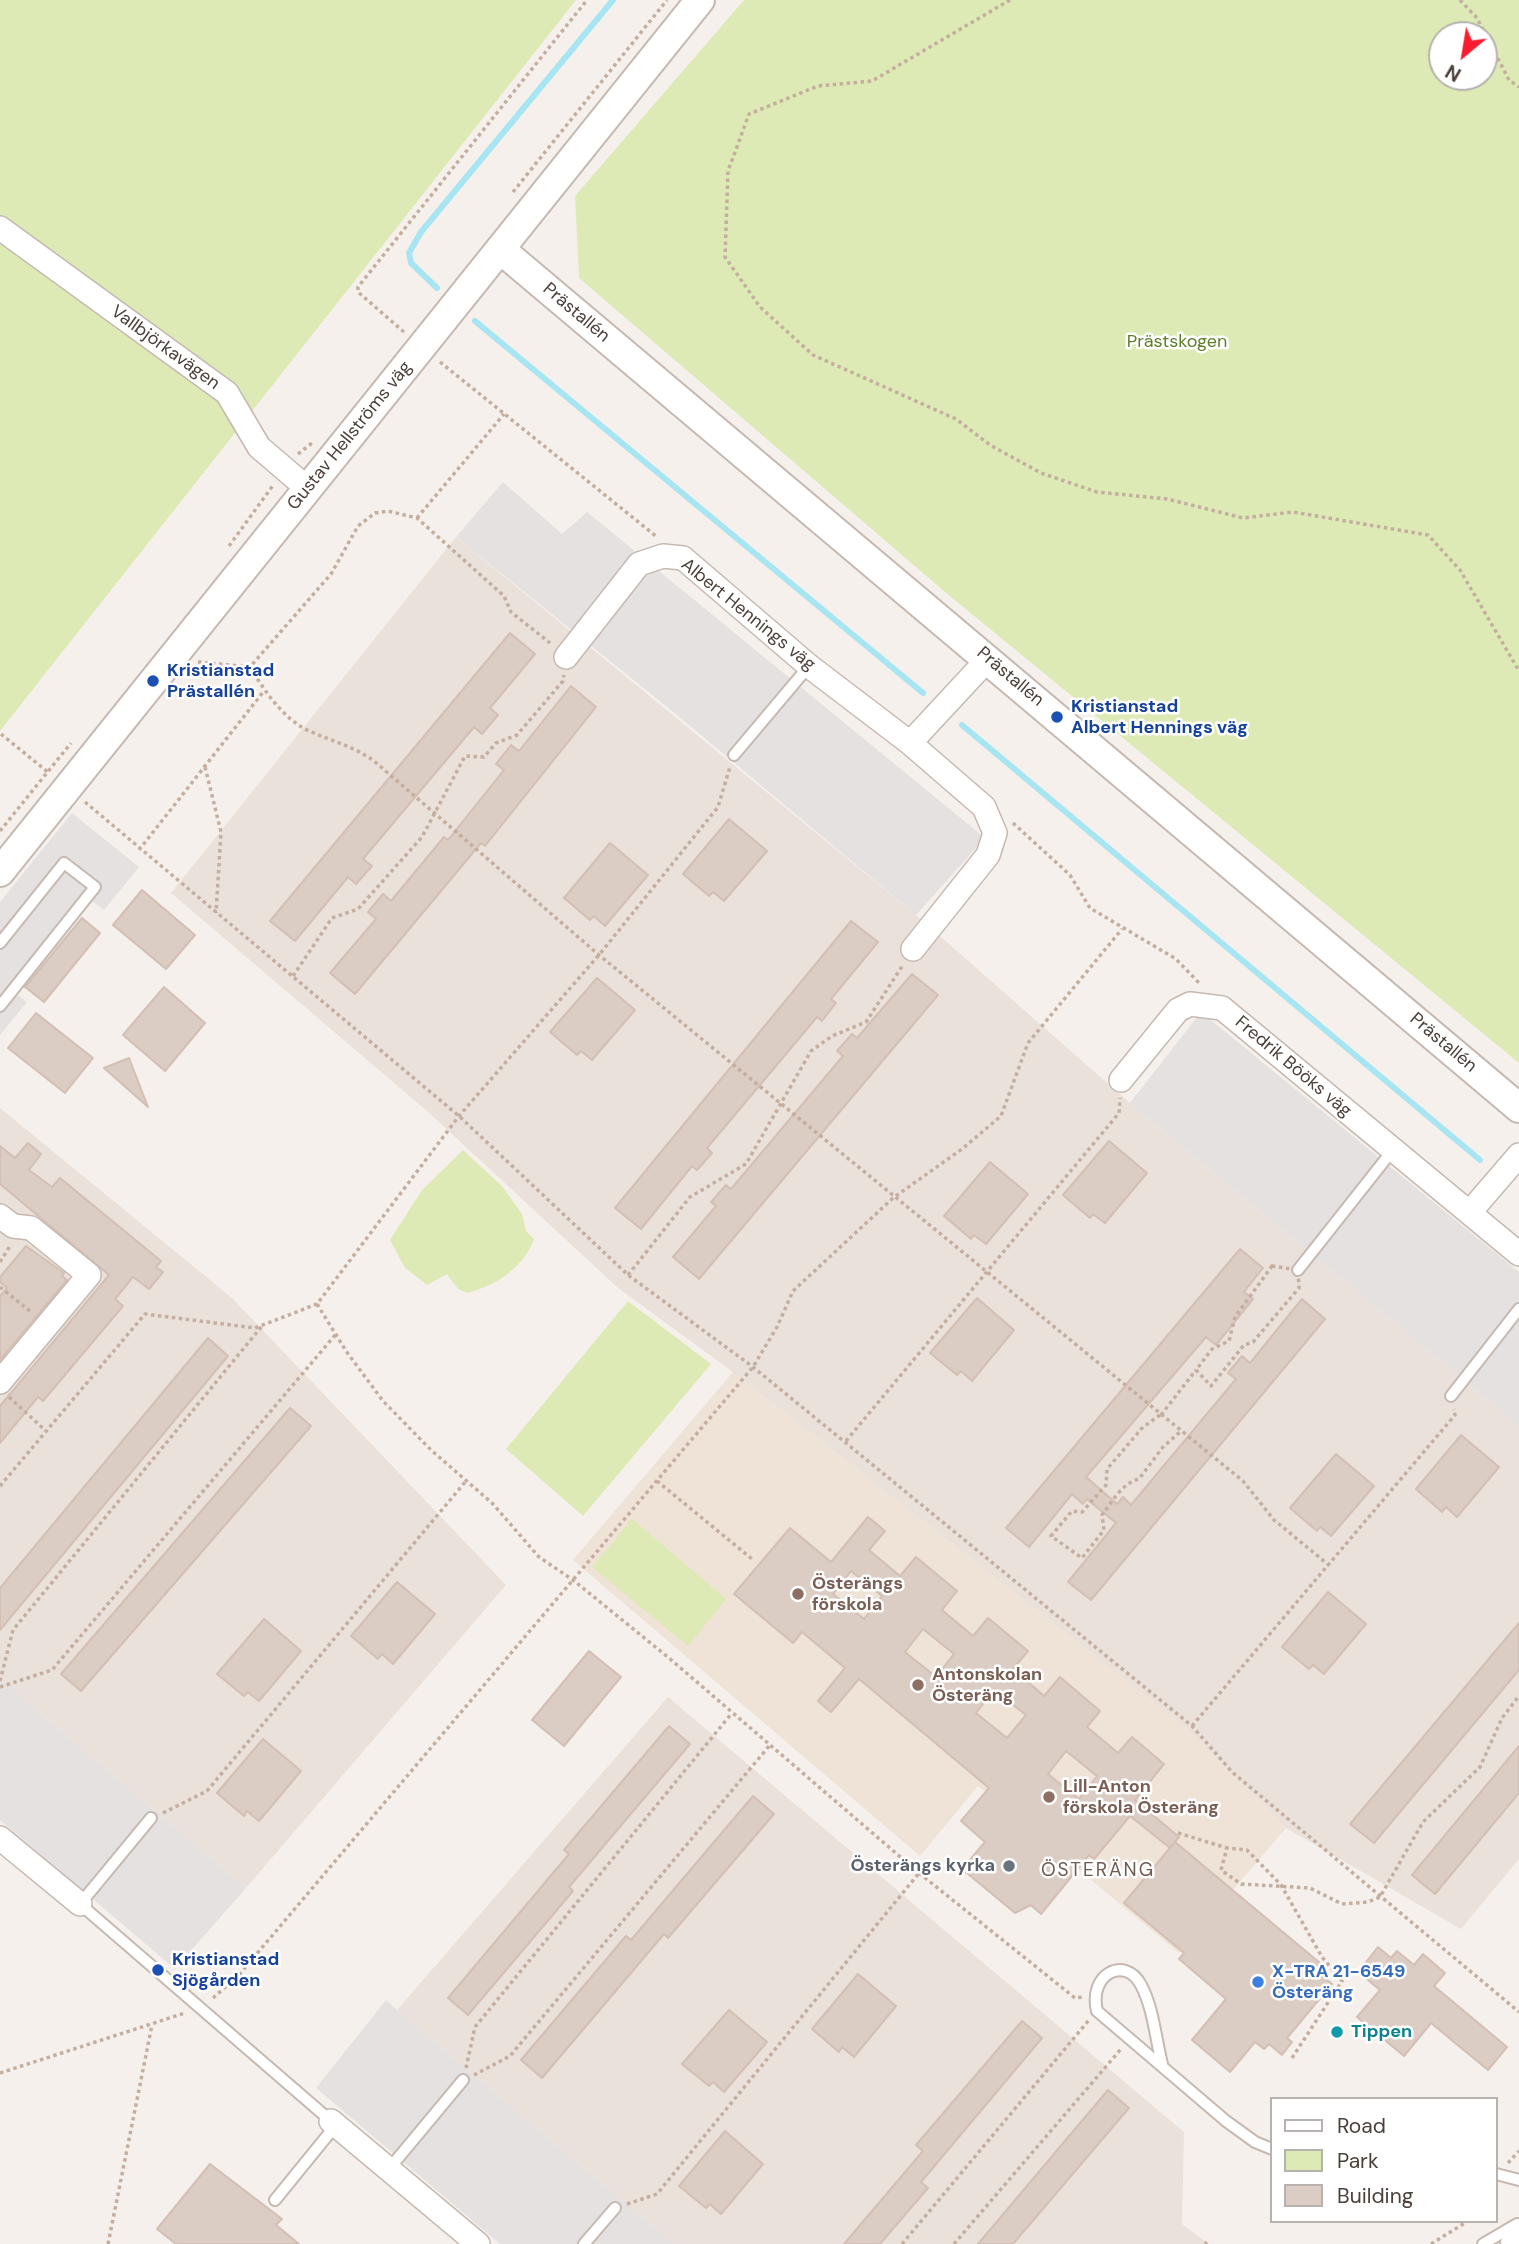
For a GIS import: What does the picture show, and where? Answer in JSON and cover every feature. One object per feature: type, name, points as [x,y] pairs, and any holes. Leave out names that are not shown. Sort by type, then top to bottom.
[{"type":"street","name":"Gustav Hellströms väg","points":[[0,872],[58,780],[308,489],[700,0]]},
{"type":"street","name":"Vallbjörkavägen","points":[[0,228],[227,393],[259,447],[308,489]]},
{"type":"street","name":"Prästallén","points":[[500,249],[1519,1108]]},
{"type":"street","name":"Albert Hennings väg","points":[[566,657],[639,564],[663,556],[684,558],[809,666],[910,743],[985,807]]},
{"type":"street","points":[[910,743],[988,659]]},
{"type":"street","points":[[914,948],[988,855],[995,833],[985,807]]},
{"type":"street","name":"Fredrik Bööks väg","points":[[1121,1080],[1178,1010],[1190,1004],[1222,1008],[1519,1254]]},
{"type":"street","points":[[1469,1212],[1519,1155]]},
{"type":"street","points":[[0,1216],[13,1226],[32,1228],[89,1275],[0,1382]]},
{"type":"street","points":[[0,1838],[80,1904]]},
{"type":"street","points":[[334,2123],[478,2244]]},
{"type":"street","points":[[1515,2244],[1519,2234]]},
{"type":"lane","points":[[734,755],[809,666]]},
{"type":"lane","points":[[0,943],[64,863],[95,887],[0,1006]]},
{"type":"lane","points":[[1298,1270],[1392,1151]]},
{"type":"lane","points":[[1451,1396],[1519,1309]]},
{"type":"lane","points":[[151,1818],[80,1904],[334,2123],[275,2200]]},
{"type":"lane","points":[[1162,2064],[1143,1987],[1136,1978],[1120,1970],[1109,1974],[1096,1986],[1093,1996],[1097,2011],[1226,2121],[1255,2142],[1270,2148]]},
{"type":"lane","points":[[389,2169],[463,2080]]},
{"type":"lane","points":[[1498,2175],[1519,2180]]},
{"type":"lane","points":[[584,2244],[615,2208]]},
{"type":"lane","points":[[1483,2244],[1519,2223]]},
{"type":"path","points":[[587,0],[358,287],[358,292],[504,414],[684,558]]},
{"type":"path","points":[[1010,0],[872,81],[818,86],[749,114],[728,171],[725,257],[760,307],[813,355],[956,419],[990,444],[1052,477],[1097,492],[1167,499],[1243,518],[1293,512],[1429,535],[1460,570],[1519,671]]},
{"type":"path","points":[[1460,0],[1477,18],[1509,80],[1519,87]]},
{"type":"path","points":[[417,518],[504,414]]},
{"type":"path","points":[[250,667],[331,574],[358,526],[375,513],[388,511],[417,518],[505,596],[511,612],[566,657],[563,681],[517,735],[496,743],[484,757],[465,756],[436,816],[406,857],[358,908],[332,918],[293,977]]},
{"type":"path","points":[[191,661],[250,667]]},
{"type":"path","points":[[250,667],[264,691],[307,730],[362,753],[599,956],[1243,1481],[1274,1520],[1330,1566]]},
{"type":"path","points":[[139,850],[264,691]]},
{"type":"path","points":[[1,734],[459,1116],[628,1275],[753,1367],[846,1441],[1192,1726],[1232,1772],[1519,2012]]},
{"type":"path","points":[[0,1486],[145,1314],[255,1328],[317,1304],[459,1116],[599,956],[718,807],[734,755]]},
{"type":"path","points":[[205,767],[221,832],[216,913]]},
{"type":"path","points":[[0,831],[58,780]]},
{"type":"path","points":[[985,807],[1006,816],[1070,875],[1090,908],[1176,959],[1222,1008]]},
{"type":"path","points":[[0,2073],[202,2007],[238,1976],[753,1367],[777,1327],[793,1291],[893,1198],[962,1149],[1001,1116],[1028,1043],[1122,929]]},
{"type":"path","points":[[628,1275],[690,1196],[746,1164],[782,1107],[811,1051],[832,1036],[866,1021],[914,948]]},
{"type":"path","points":[[846,1441],[987,1275],[1119,1113],[1121,1080]]},
{"type":"path","points":[[1181,1431],[1163,1447],[1139,1479],[1130,1481],[1116,1496],[1102,1515],[1104,1530],[1082,1558],[1051,1536],[1072,1511],[1082,1512],[1106,1485],[1107,1469],[1143,1427],[1161,1415],[1212,1349],[1229,1341],[1235,1317],[1272,1266],[1298,1270],[1299,1288],[1253,1342],[1244,1345],[1211,1387],[1196,1370]]},
{"type":"path","points":[[0,1287],[47,1326]]},
{"type":"path","points":[[317,1304],[383,1401],[492,1503],[539,1557],[573,1580],[919,1873],[1075,1998],[1093,1996]]},
{"type":"path","points":[[0,1681],[13,1630],[264,1325]]},
{"type":"path","points":[[0,1687],[52,1670],[336,1334]]},
{"type":"path","points":[[0,1389],[46,1431]]},
{"type":"path","points":[[1192,1726],[1455,1415],[1451,1396]]},
{"type":"path","points":[[657,1480],[752,1559]]},
{"type":"path","points":[[151,1818],[207,1791],[466,1481]]},
{"type":"path","points":[[1227,1848],[1221,1870],[1241,1884],[1310,1888],[1342,1904],[1368,1902],[1380,1897],[1423,1822],[1480,1767],[1502,1718],[1519,1696]]},
{"type":"path","points":[[463,2080],[475,2027],[732,1713]]},
{"type":"path","points":[[463,2080],[510,2056],[770,1745]]},
{"type":"path","points":[[1178,1833],[1227,1848],[1247,1850],[1280,1885],[1322,1957],[1342,1981],[1292,2058]]},
{"type":"path","points":[[615,2208],[657,2194],[919,1873]]},
{"type":"path","points":[[902,2244],[1097,2011]]},
{"type":"path","points":[[108,2243],[152,2025]]},
{"type":"path","points":[[954,2244],[1130,2038]]},
{"type":"path","points":[[1431,2244],[1465,2223]]},
{"type":"shaded area","points":[[503,482],[562,534],[587,512],[985,838],[916,915],[677,715],[456,537]]},
{"type":"shaded area","points":[[456,537],[916,915],[1130,1103],[1519,1426],[1519,1859],[1461,1929],[1286,1828],[1185,1727],[733,1372],[618,1288],[427,1111],[171,893]]},
{"type":"shaded area","points":[[72,813],[139,867],[104,910],[92,901],[17,994],[27,1002],[0,1035],[0,902]]},
{"type":"shaded area","points":[[1201,1012],[1519,1272],[1519,1426],[1130,1103]]},
{"type":"shaded area","points":[[0,1108],[232,1298],[506,1585],[246,1888],[0,1679]]},
{"type":"shaded area","points":[[733,1372],[1185,1727],[1286,1828],[1179,1953],[978,1786],[920,1856],[573,1560]]},
{"type":"shaded area","points":[[0,1679],[246,1888],[175,1969],[0,1820]]},
{"type":"shaded area","points":[[668,1697],[1184,2132],[1182,2224],[1209,2244],[674,2244],[397,2010]]},
{"type":"shaded area","points":[[386,2000],[674,2244],[500,2244],[316,2088]]},
{"type":"green space","points":[[0,0],[576,0],[0,731]]},
{"type":"green space","name":"Prästskogen","points":[[744,0],[1519,0],[1519,1063],[945,592],[579,278],[575,196]]},
{"type":"green space","points":[[463,1150],[502,1186],[522,1214],[526,1231],[534,1239],[523,1258],[508,1274],[488,1286],[467,1293],[458,1289],[447,1274],[427,1285],[405,1268],[390,1240],[422,1190]]},
{"type":"green space","points":[[628,1301],[711,1364],[583,1516],[506,1449]]},
{"type":"green space","points":[[632,1519],[726,1599],[688,1646],[592,1567]]},
{"type":"building","points":[[510,633],[535,654],[490,708],[498,715],[482,734],[474,727],[363,859],[372,866],[356,884],[348,877],[295,941],[270,921]]},
{"type":"building","points":[[571,686],[596,707],[485,846],[481,843],[355,994],[330,973],[376,919],[368,912],[383,894],[391,901],[444,837],[448,840],[504,770],[496,764],[511,745],[519,751]]},
{"type":"building","points":[[729,819],[767,851],[724,901],[713,892],[709,896],[683,874]]},
{"type":"building","points":[[610,843],[648,875],[605,926],[594,916],[590,920],[564,898]]},
{"type":"building","points":[[142,890],[195,935],[166,969],[113,925]]},
{"type":"building","points":[[82,918],[100,933],[44,1002],[25,987]]},
{"type":"building","points":[[851,921],[878,942],[831,999],[836,1003],[822,1021],[817,1017],[707,1148],[712,1153],[697,1170],[692,1166],[641,1229],[615,1208]]},
{"type":"building","points":[[912,974],[938,995],[699,1279],[673,1257],[716,1206],[711,1202],[726,1185],[731,1189],[843,1056],[837,1051],[852,1034],[857,1038]]},
{"type":"building","points":[[597,978],[635,1010],[592,1060],[581,1051],[577,1055],[550,1032]]},
{"type":"building","points":[[164,987],[205,1023],[165,1071],[123,1035]]},
{"type":"building","points":[[36,1013],[93,1058],[65,1093],[8,1048]]},
{"type":"building","points":[[129,1058],[148,1107],[104,1068]]},
{"type":"building","points":[[1109,1141],[1147,1173],[1105,1223],[1093,1214],[1090,1218],[1063,1195]]},
{"type":"building","points":[[28,1143],[41,1154],[29,1170],[52,1187],[60,1178],[161,1261],[156,1267],[163,1272],[149,1289],[133,1277],[115,1299],[123,1306],[43,1401],[38,1397],[0,1443],[0,1406],[109,1275],[0,1184],[0,1146],[15,1158]]},
{"type":"building","points":[[990,1162],[1028,1194],[986,1244],[974,1235],[971,1239],[944,1216]]},
{"type":"building","points":[[26,1246],[64,1273],[62,1276],[67,1280],[0,1360],[0,1296],[7,1288],[0,1282],[0,1277]]},
{"type":"building","points":[[1240,1249],[1263,1268],[1244,1292],[1253,1299],[1216,1345],[1206,1337],[1086,1477],[1117,1504],[1123,1497],[1131,1505],[1236,1379],[1228,1373],[1242,1356],[1250,1363],[1302,1299],[1325,1319],[1091,1600],[1068,1582],[1116,1523],[1087,1499],[1083,1504],[1072,1494],[1029,1547],[1006,1528]]},
{"type":"building","points":[[977,1298],[1014,1330],[972,1381],[961,1371],[957,1375],[930,1353]]},
{"type":"building","points":[[208,1338],[228,1356],[0,1630],[0,1588]]},
{"type":"building","points":[[290,1408],[311,1426],[81,1691],[61,1674]]},
{"type":"building","points":[[1461,1435],[1499,1467],[1457,1517],[1446,1507],[1442,1512],[1416,1489]]},
{"type":"building","points":[[1336,1454],[1374,1486],[1331,1536],[1320,1527],[1317,1531],[1290,1508]]},
{"type":"building","points":[[868,1517],[885,1531],[869,1550],[900,1576],[916,1557],[957,1591],[942,1610],[973,1636],[988,1618],[1028,1651],[1013,1669],[1044,1696],[1060,1677],[1100,1711],[1087,1727],[1118,1753],[1132,1737],[1164,1764],[1135,1800],[1179,1837],[1170,1848],[1130,1816],[1094,1859],[1089,1855],[1041,1914],[1031,1905],[1015,1913],[962,1869],[985,1842],[961,1821],[989,1788],[859,1679],[831,1712],[818,1701],[845,1668],[802,1632],[793,1643],[734,1594],[790,1528],[831,1562]],"holes":[[[851,1571],[882,1596],[864,1619],[833,1594]],[[923,1629],[954,1654],[936,1677],[905,1652]],[[994,1690],[1026,1715],[1007,1738],[976,1713]],[[1066,1751],[1097,1776],[1079,1799],[1048,1774]]]},
{"type":"building","points":[[397,1582],[435,1614],[393,1664],[382,1654],[378,1659],[351,1636]]},
{"type":"building","points":[[1328,1592],[1366,1624],[1324,1674],[1313,1665],[1309,1669],[1282,1647]]},
{"type":"building","points":[[264,1619],[301,1651],[259,1701],[248,1692],[244,1696],[217,1674]]},
{"type":"building","points":[[1519,1623],[1519,1670],[1374,1843],[1350,1824]]},
{"type":"building","points":[[589,1651],[621,1677],[564,1746],[532,1720]]},
{"type":"building","points":[[669,1726],[690,1744],[569,1887],[573,1891],[468,2015],[448,1998],[569,1854],[564,1850]]},
{"type":"building","points":[[263,1739],[301,1771],[259,1821],[247,1811],[244,1816],[217,1793]]},
{"type":"building","points":[[1519,1746],[1519,1793],[1435,1894],[1412,1875]]},
{"type":"building","points":[[753,1796],[774,1814],[668,1938],[664,1934],[542,2078],[521,2060],[626,1936],[631,1940]]},
{"type":"building","points":[[1175,1842],[1320,1963],[1315,1970],[1332,1984],[1287,2038],[1292,2042],[1282,2055],[1269,2044],[1264,2049],[1255,2042],[1230,2072],[1192,2040],[1226,1999],[1179,1959],[1184,1953],[1124,1903]]},
{"type":"building","points":[[1378,1947],[1391,1958],[1397,1951],[1414,1965],[1423,1954],[1445,1973],[1434,1986],[1507,2047],[1488,2070],[1431,2023],[1404,2056],[1357,2017],[1380,1990],[1358,1972]]},
{"type":"building","points":[[858,1974],[896,2006],[854,2057],[842,2047],[839,2052],[812,2029]]},
{"type":"building","points":[[729,2010],[767,2042],[724,2092],[713,2082],[709,2086],[682,2064]]},
{"type":"building","points":[[1022,2021],[1042,2038],[921,2182],[928,2188],[880,2244],[844,2244],[923,2151],[916,2145]]},
{"type":"building","points":[[1108,2090],[1129,2108],[1013,2244],[978,2244]]},
{"type":"building","points":[[725,2131],[763,2164],[721,2214],[710,2204],[706,2208],[679,2186]]},
{"type":"building","points":[[210,2164],[282,2219],[276,2225],[299,2244],[176,2244],[157,2229]]},
{"type":"waterway","points":[[437,288],[411,263],[409,253],[421,232],[613,0]]},
{"type":"waterway","points":[[475,321],[923,693]]},
{"type":"waterway","points":[[962,725],[1480,1160]]},
{"type":"place","name":"Kristianstad Prästallén","points":[[153,681]]},
{"type":"place","name":"Kristianstad Albert Hennings väg","points":[[1057,717]]},
{"type":"place","name":"Österängs förskola","points":[[798,1594]]},
{"type":"place","name":"Antonskolan Österäng","points":[[918,1685]]},
{"type":"place","name":"Lill-Anton förskola Österäng","points":[[1049,1797]]},
{"type":"place","name":"Österängs kyrka","points":[[1009,1866]]},
{"type":"place","name":"Kristianstad Sjögården","points":[[158,1970]]},
{"type":"place","name":"X-TRA 21-6549 Österäng","points":[[1258,1982]]},
{"type":"place","name":"Tippen","points":[[1337,2032]]},
{"type":"district","name":"ÖSTERÄNG","points":[[1098,1871]]}]
